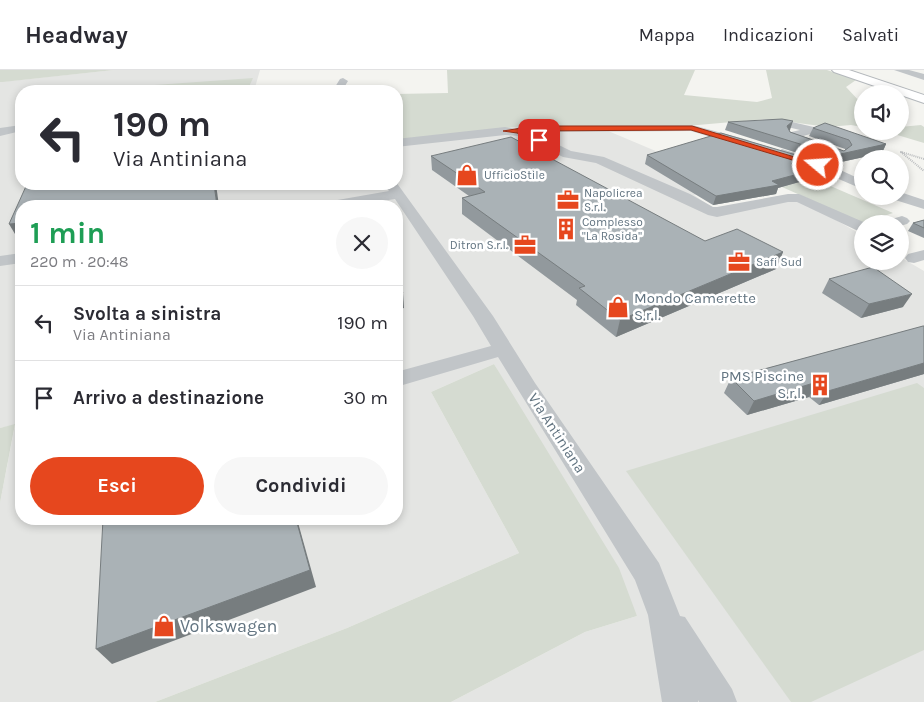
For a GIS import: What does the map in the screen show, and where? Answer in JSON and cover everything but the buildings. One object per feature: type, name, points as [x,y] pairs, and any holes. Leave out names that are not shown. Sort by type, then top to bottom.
[{"type":"main road","points":[[838,70],[924,99]]},
{"type":"street","points":[[899,70],[924,76]]},
{"type":"street","points":[[341,85],[343,81]]},
{"type":"street","points":[[752,124],[779,122],[814,130],[791,136],[824,148]]},
{"type":"street","points":[[403,142],[534,128],[692,128],[727,126]]},
{"type":"street","points":[[692,128],[757,146]]},
{"type":"street","points":[[0,132],[15,129]]},
{"type":"street","points":[[506,131],[524,133],[568,154],[599,160],[685,197],[699,206],[717,212],[788,198],[799,198],[854,223]]},
{"type":"street","points":[[772,150],[818,165],[854,181]]},
{"type":"street","points":[[350,200],[391,190]]},
{"type":"street","points":[[909,200],[924,205]]},
{"type":"street","name":"Via Antiniana","points":[[403,201],[483,316],[648,573],[664,615],[680,702]]},
{"type":"street","points":[[0,261],[15,259]]},
{"type":"street","points":[[403,378],[504,349]]},
{"type":"street","points":[[664,615],[719,702]]},
{"type":"path","points":[[924,159],[901,152],[924,171]]},
{"type":"shaded area","points":[[0,70],[114,70],[0,82]]},
{"type":"shaded area","points":[[114,70],[260,70],[256,85],[15,85],[15,190],[403,190],[403,140],[524,126],[594,125],[677,160],[818,167],[694,195],[717,211],[793,199],[854,230],[854,270],[909,270],[909,262],[924,271],[924,702],[451,702],[585,632],[637,616],[494,364],[431,392],[519,553],[347,628],[155,702],[0,702],[0,503],[15,425],[0,428],[0,82]]},
{"type":"shaded area","points":[[447,70],[695,70],[684,95],[757,102],[772,98],[766,70],[827,70],[856,80],[846,87],[854,96],[854,126],[828,127],[768,119],[686,126],[524,126],[403,140],[403,94],[448,93]]},
{"type":"shaded area","points":[[253,78],[250,85],[155,85]]},
{"type":"shaded area","points":[[921,125],[924,127],[924,143],[909,138],[909,126]]},
{"type":"shaded area","points":[[812,178],[854,196],[854,205],[874,205],[893,213],[887,215],[854,215],[854,219],[782,187]]},
{"type":"shaded area","points":[[494,364],[619,568],[637,616],[585,632],[451,702],[155,702],[347,628],[519,553],[431,392]]},
{"type":"shaded area","points":[[917,383],[924,388],[924,650],[811,702],[791,702],[626,471]]},
{"type":"shaded area","points":[[15,424],[0,503],[0,428]]},
{"type":"place","name":"UfficioStile","points":[[467,175]]},
{"type":"place","name":"Napolicrea S.r.l.","points":[[568,200]]},
{"type":"place","name":"Complesso \"La Rosida\"","points":[[566,229]]},
{"type":"place","name":"Ditron S.r.l.","points":[[525,245]]},
{"type":"place","name":"Safi Sud","points":[[739,262]]},
{"type":"place","name":"Mondo Camerette S.r.l.","points":[[618,307]]},
{"type":"place","name":"PMS Piscine S.r.l.","points":[[820,385]]},
{"type":"place","name":"Volkswagen","points":[[164,626]]},
{"type":"route","points":[[539,140],[518,131],[506,131],[522,128],[692,128],[818,165]]}]
